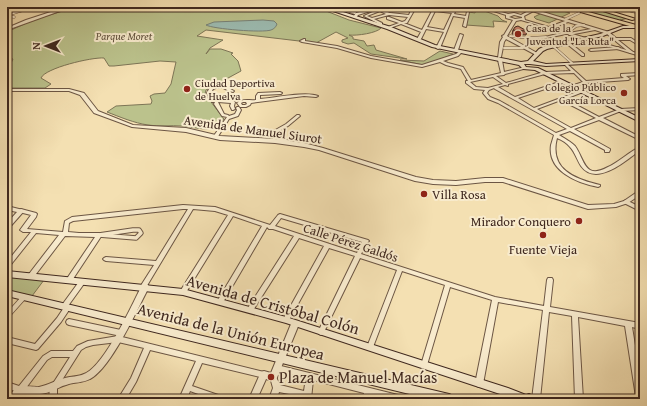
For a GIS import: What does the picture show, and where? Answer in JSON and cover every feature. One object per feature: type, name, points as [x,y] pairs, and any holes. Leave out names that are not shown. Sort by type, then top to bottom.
[{"type":"main road","points":[[323,7],[356,15],[439,47],[525,64]]},
{"type":"main road","points":[[329,7],[356,15],[389,28]]},
{"type":"main road","points":[[565,7],[638,28]]},
{"type":"main road","points":[[592,7],[637,19]]},
{"type":"main road","points":[[625,25],[624,20],[637,19]]},
{"type":"main road","points":[[525,64],[545,48],[585,39],[625,25]]},
{"type":"main road","points":[[458,51],[499,58],[537,67],[572,63],[640,60]]},
{"type":"main road","points":[[537,67],[544,73],[640,120]]},
{"type":"main road","name":"Avenida de Cristóbal Colón","points":[[7,274],[183,292],[286,320],[479,384],[508,392],[523,399]]},
{"type":"main road","name":"Avenida de la Unión Europea","points":[[7,293],[449,399]]},
{"type":"street","points":[[14,13],[23,7]]},
{"type":"street","points":[[8,15],[34,7],[40,9],[46,7]]},
{"type":"street","points":[[7,29],[69,7]]},
{"type":"street","points":[[273,7],[284,9],[296,7]]},
{"type":"street","points":[[339,7],[356,15],[377,9]]},
{"type":"street","points":[[366,7],[377,9],[389,14],[409,16]]},
{"type":"street","points":[[407,7],[434,10],[467,17]]},
{"type":"street","points":[[439,47],[456,7]]},
{"type":"street","points":[[465,26],[469,7]]},
{"type":"street","points":[[483,7],[522,18],[565,33]]},
{"type":"street","points":[[508,15],[508,18],[515,20],[522,18],[532,10],[539,7]]},
{"type":"street","points":[[617,7],[639,13]]},
{"type":"street","points":[[389,28],[406,22],[414,8]]},
{"type":"street","points":[[377,9],[365,15],[381,24]]},
{"type":"street","points":[[418,39],[434,10]]},
{"type":"street","points":[[532,10],[608,32],[640,60]]},
{"type":"street","points":[[550,28],[580,13]]},
{"type":"street","points":[[372,19],[389,14]]},
{"type":"street","points":[[7,19],[13,17],[8,15]]},
{"type":"street","points":[[382,16],[422,32]]},
{"type":"street","points":[[503,74],[499,58],[504,36],[515,20]]},
{"type":"street","points":[[571,32],[576,26],[584,25]]},
{"type":"street","points":[[425,28],[446,30]]},
{"type":"street","points":[[510,36],[530,38],[547,37],[596,29]]},
{"type":"street","points":[[571,32],[585,39],[640,55]]},
{"type":"street","points":[[304,40],[302,41],[337,47],[371,57],[403,61],[417,66],[425,66],[458,55],[460,35]]},
{"type":"street","points":[[504,36],[537,54]]},
{"type":"street","points":[[616,39],[631,39],[640,45]]},
{"type":"street","points":[[568,43],[583,55]]},
{"type":"street","points":[[553,46],[572,63]]},
{"type":"street","points":[[504,48],[522,48]]},
{"type":"street","points":[[591,50],[618,48]]},
{"type":"street","points":[[441,61],[462,68],[468,82],[475,88],[496,88],[544,73],[574,72]]},
{"type":"street","points":[[468,82],[503,74],[525,64]]},
{"type":"street","points":[[566,64],[585,82]]},
{"type":"street","points":[[572,87],[585,82],[628,79],[622,75],[640,74]]},
{"type":"street","points":[[494,76],[507,85]]},
{"type":"street","points":[[499,102],[562,82]]},
{"type":"street","points":[[232,91],[220,86],[211,88],[210,96],[223,115],[228,117],[237,115],[239,107]]},
{"type":"street","points":[[496,88],[608,150],[607,151]]},
{"type":"street","points":[[488,89],[485,93],[486,96],[572,144],[583,167],[589,172],[597,173],[605,171],[640,148]]},
{"type":"street","name":"Avenida de Manuel Siurot","points":[[7,90],[75,92],[85,97],[96,112],[128,125],[142,128],[186,130],[215,137],[291,143],[321,149],[400,174],[433,182],[456,183],[503,180],[588,207],[607,207],[626,202],[640,192]]},
{"type":"street","points":[[534,109],[582,91]]},
{"type":"street","points":[[258,101],[259,94],[280,93]]},
{"type":"street","points":[[233,109],[247,105],[249,102],[304,95],[316,96]]},
{"type":"street","points":[[562,99],[640,139]]},
{"type":"street","points":[[215,137],[233,109],[233,102],[216,103]]},
{"type":"street","points":[[598,186],[588,185],[577,181],[561,170],[552,152],[551,145],[556,135],[620,110],[640,109]]},
{"type":"street","points":[[272,136],[272,133],[287,125],[298,116]]},
{"type":"street","points":[[261,130],[291,143]]},
{"type":"street","points":[[626,202],[640,209]]},
{"type":"street","points":[[7,385],[20,390],[45,390],[62,382],[87,377],[96,370],[128,321],[144,287],[192,207]]},
{"type":"street","name":"Calle Pérez Galdós","points":[[31,276],[64,234],[67,222],[72,219],[192,207],[215,209],[358,256],[495,298],[640,326]]},
{"type":"street","points":[[7,208],[34,214],[23,230],[64,234],[99,235],[132,238],[140,236],[141,232],[138,230],[133,230],[99,235],[69,280]]},
{"type":"street","points":[[7,227],[21,210]]},
{"type":"street","points":[[183,292],[231,215]]},
{"type":"street","points":[[220,302],[268,227],[280,216],[365,242],[320,332]]},
{"type":"street","points":[[7,266],[35,231]]},
{"type":"street","points":[[134,232],[139,233],[139,236],[134,238],[110,234],[134,232]]},
{"type":"street","points":[[250,310],[297,236]]},
{"type":"street","points":[[286,320],[327,246]]},
{"type":"street","points":[[106,259],[157,264]]},
{"type":"street","points":[[370,347],[400,269]]},
{"type":"street","points":[[536,399],[550,280]]},
{"type":"street","points":[[7,340],[36,347],[83,282]]},
{"type":"street","points":[[424,365],[448,284]]},
{"type":"street","points":[[7,316],[24,297]]},
{"type":"street","points":[[479,384],[495,298]]},
{"type":"street","points":[[575,314],[579,399]]},
{"type":"street","points":[[68,322],[119,336],[148,347],[273,377]]},
{"type":"street","points":[[272,399],[277,388],[273,377],[295,324]]},
{"type":"street","points":[[628,324],[640,397]]},
{"type":"street","points":[[53,399],[54,387],[75,354],[84,344],[119,336]]},
{"type":"street","points":[[122,399],[134,380],[148,347]]},
{"type":"street","points":[[13,399],[45,358],[51,354],[75,354]]},
{"type":"street","points":[[183,399],[200,360]]},
{"type":"street","points":[[277,368],[402,399]]},
{"type":"street","points":[[253,399],[264,375]]},
{"type":"street","points":[[277,388],[307,397],[310,376]]},
{"type":"street","points":[[188,388],[221,399]]},
{"type":"street","points":[[367,399],[368,390]]},
{"type":"green space","name":"Parque Moret","points":[[76,7],[266,7],[279,11],[299,7],[316,7],[349,20],[381,28],[366,34],[349,35],[353,37],[353,39],[364,41],[367,46],[374,45],[376,50],[407,59],[371,54],[354,43],[348,44],[342,42],[342,40],[348,38],[336,32],[316,43],[206,30],[197,36],[223,40],[210,48],[206,54],[210,49],[221,49],[233,53],[231,54],[238,61],[241,71],[206,90],[205,94],[224,119],[220,124],[211,129],[148,125],[107,112],[116,106],[151,104],[152,101],[150,96],[165,93],[171,84],[176,62],[160,61],[109,66],[104,58],[90,59],[60,67],[44,74],[41,78],[51,84],[45,88],[7,88],[7,66],[10,65],[13,59],[7,57],[7,32],[33,20]]},
{"type":"green space","points":[[476,7],[486,9],[482,10],[498,16],[507,22],[493,21],[494,27],[466,25],[469,12],[475,13]]},
{"type":"green space","points":[[568,7],[591,7],[629,18],[620,20],[622,22]]},
{"type":"green space","points":[[552,8],[570,13],[549,23],[534,17]]},
{"type":"green space","points":[[440,51],[453,54],[423,65],[400,60],[424,61]]},
{"type":"green space","points":[[7,277],[44,280],[32,296],[7,290]]},
{"type":"water","points":[[274,21],[277,24],[275,28],[266,31],[228,29],[206,25],[214,22]]},
{"type":"building","points":[[518,26],[527,31],[513,30]]},
{"type":"place","name":"Casa de la Juventud \"La Ruta\"","points":[[518,34]]},
{"type":"place","name":"Ciudad Deportiva de Huelva","points":[[187,89]]},
{"type":"place","name":"Colegio Público García Lorca","points":[[624,93]]},
{"type":"place","name":"Villa Rosa","points":[[424,194]]},
{"type":"place","name":"Mirador Conquero","points":[[579,221]]},
{"type":"place","name":"Fuente Vieja","points":[[543,235]]},
{"type":"place","name":"Plaza de Manuel Macías","points":[[271,377]]}]
